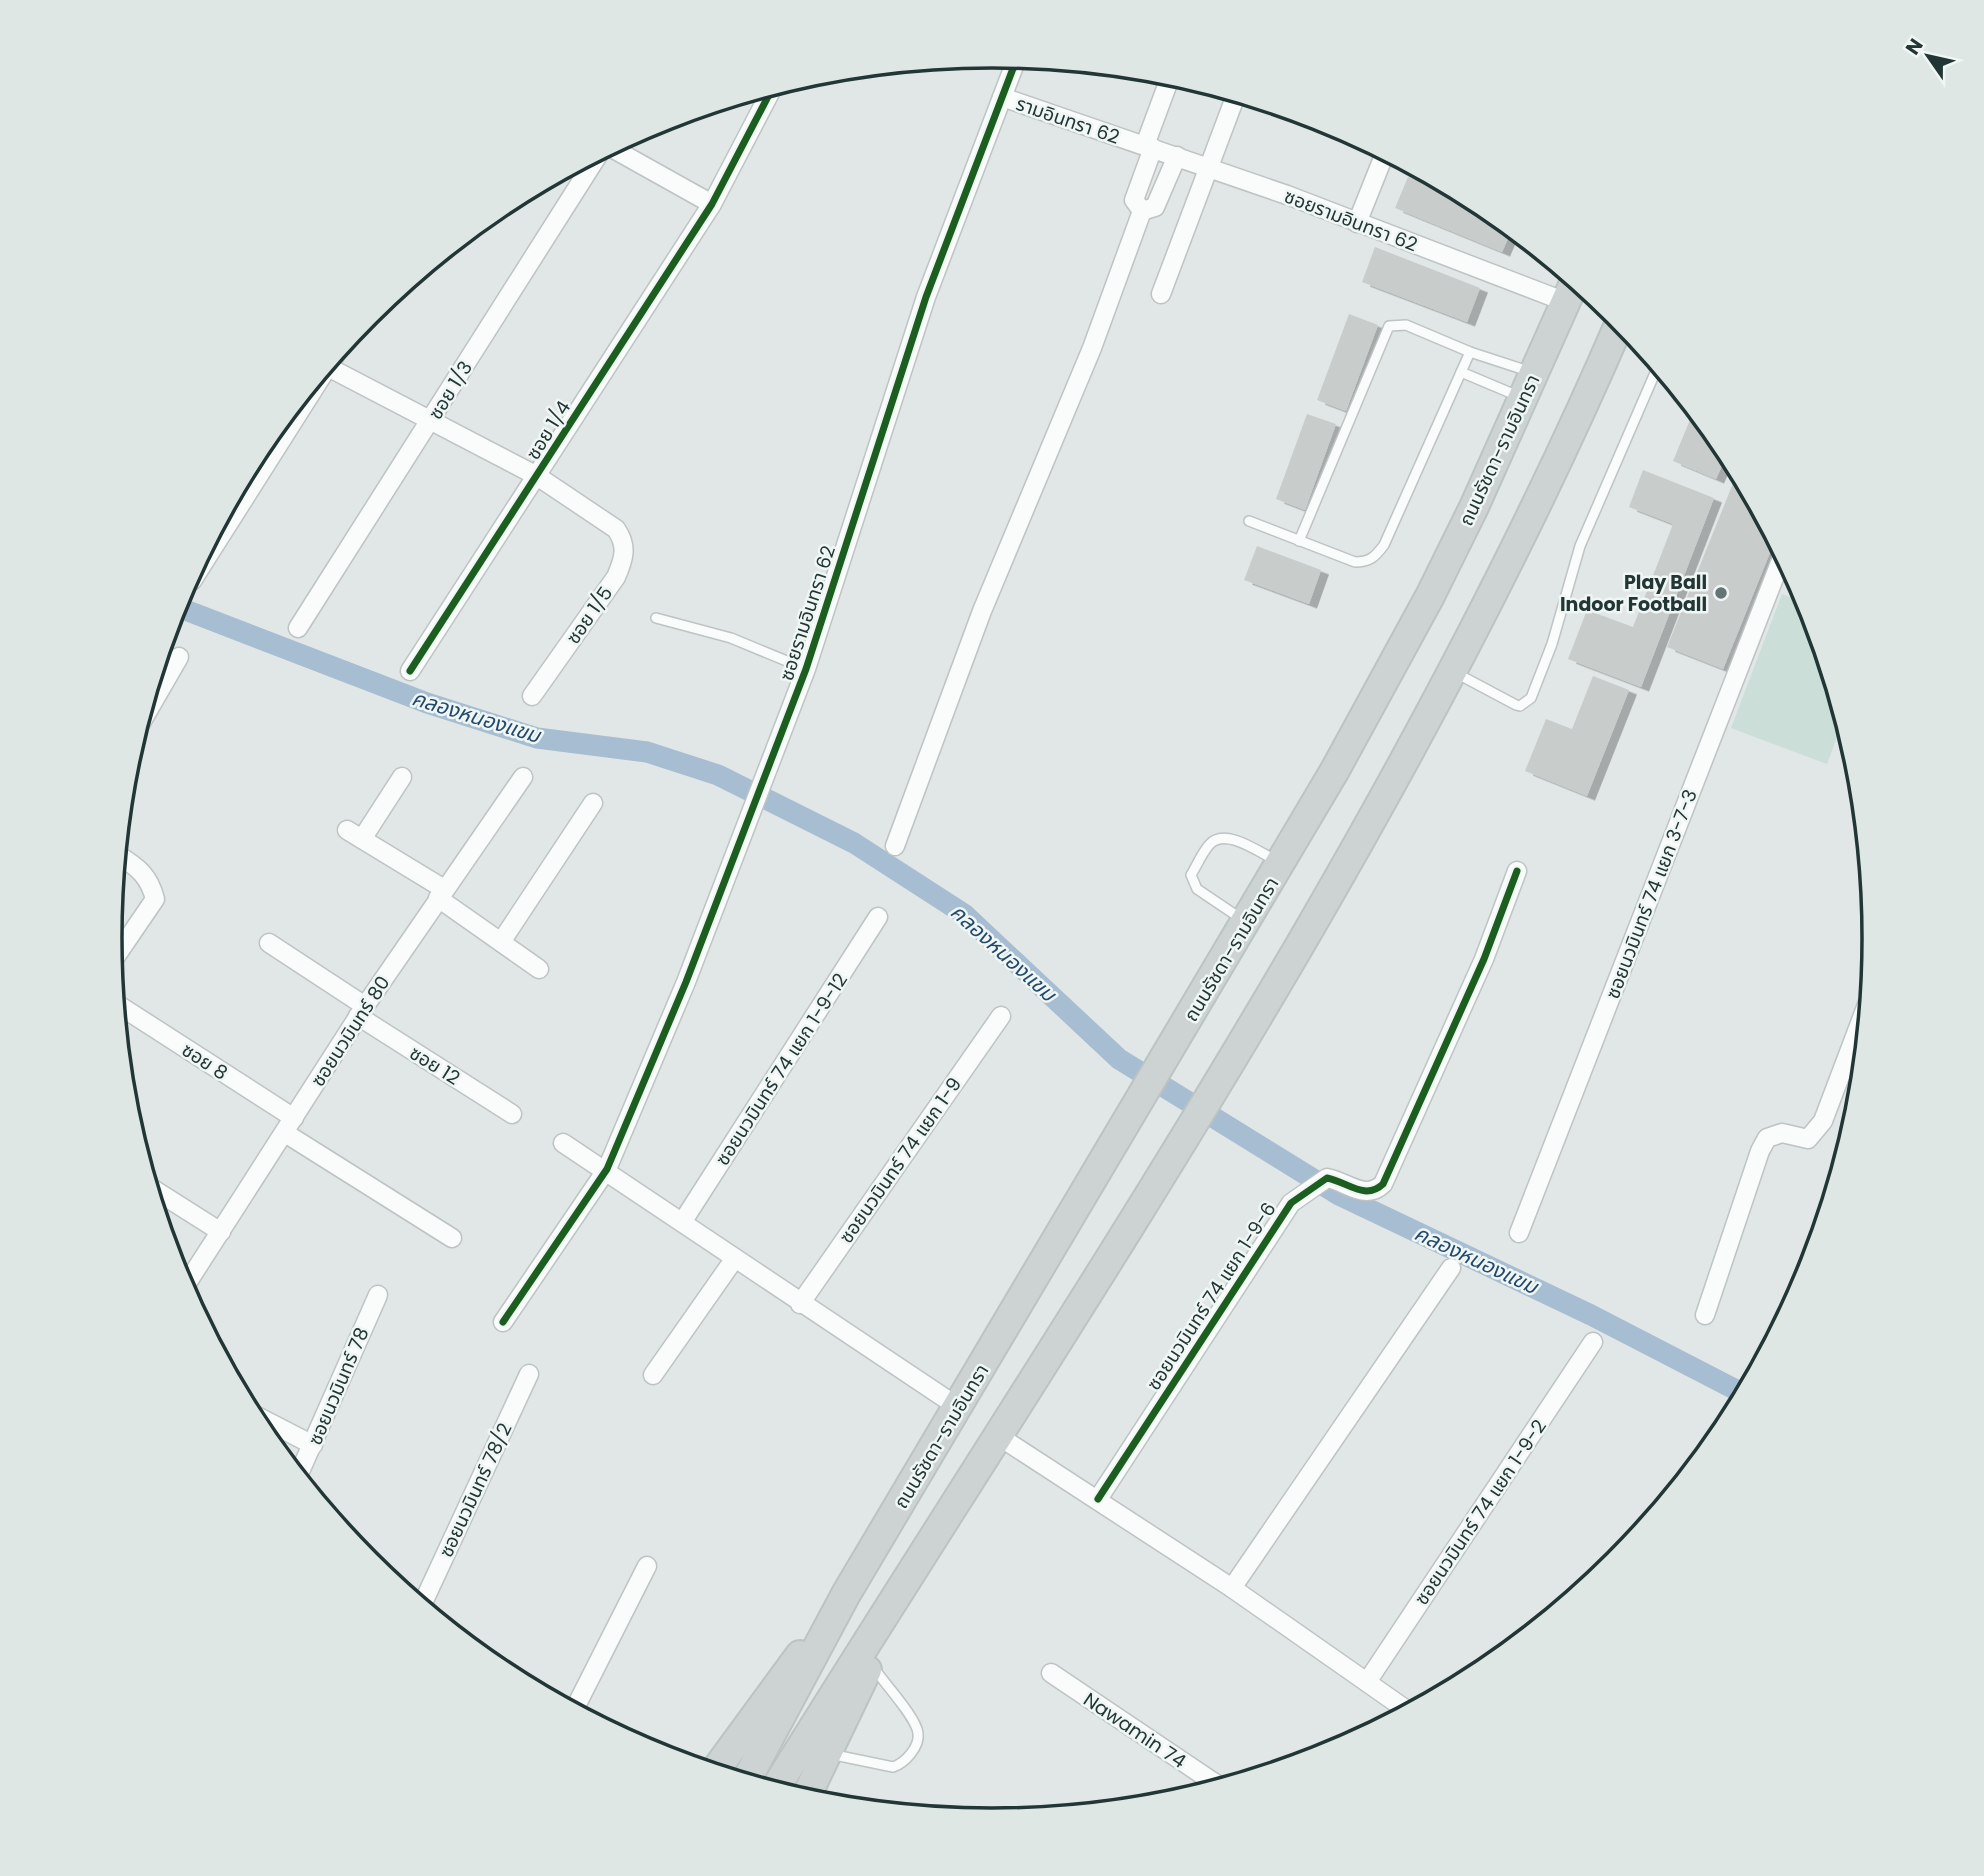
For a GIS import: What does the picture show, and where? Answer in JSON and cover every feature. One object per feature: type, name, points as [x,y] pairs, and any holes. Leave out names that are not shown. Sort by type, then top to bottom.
[{"type":"main road","name":"ถนนรัชดา-รามอินทรา","points":[[750,1773],[846,1594],[1247,922],[1430,596],[1571,292]]},
{"type":"main road","points":[[780,1781],[1210,1094],[1452,671],[1550,477],[1616,332]]},
{"type":"main road","points":[[811,1788],[908,1574]]},
{"type":"main road","name":"ถนนรัชดา-รามอินทรา","points":[[721,1765],[846,1594]]},
{"type":"street","name":"ซอยรามอินทรา 62","points":[[503,1322],[599,1165],[686,982],[806,669],[926,297],[1013,69]]},
{"type":"street","points":[[1142,211],[1134,200],[1144,145],[1167,86]]},
{"type":"street","name":"รามอินทรา 62","points":[[1002,97],[1144,145]]},
{"type":"street","name":"ซอย 1/4","points":[[410,671],[712,204],[767,98]]},
{"type":"street","points":[[1161,294],[1233,103]]},
{"type":"street","name":"ซอยรามอินทรา 62","points":[[1144,145],[1357,223],[1571,292]]},
{"type":"street","points":[[619,152],[712,204]]},
{"type":"street","points":[[1142,211],[1155,207],[1177,156]]},
{"type":"street","points":[[1357,223],[1382,161]]},
{"type":"street","name":"ซอย 1/3","points":[[298,628],[591,167]]},
{"type":"street","points":[[895,846],[982,611],[1092,348],[1142,211]]},
{"type":"street","points":[[337,366],[537,477]]},
{"type":"street","points":[[226,527],[289,428]]},
{"type":"street","name":"ซอย 1/5","points":[[532,696],[616,577],[624,558],[624,540],[616,528],[537,477]]},
{"type":"street","name":"ซอยนวมินทร์ 74 แยก 3-7-3","points":[[1519,1233],[1778,567]]},
{"type":"street","points":[[157,694],[179,657]]},
{"type":"street","points":[[402,777],[354,834],[441,893],[501,942],[540,969]]},
{"type":"street","name":"ซอยนวมินทร์ 80","points":[[191,1278],[362,1011],[523,777]]},
{"type":"street","points":[[501,942],[593,803]]},
{"type":"street","points":[[122,947],[155,899],[151,884],[141,870],[126,860]]},
{"type":"street","name":"ซอยนวมินทร์ 74 แยก 1-9-6","points":[[1098,1499],[1291,1203],[1327,1178],[1367,1193],[1376,1191],[1383,1184],[1484,959],[1517,871]]},
{"type":"street","name":"ซอยนวมินทร์ 74 แยก 1-9-12","points":[[683,1221],[878,918]]},
{"type":"street","name":"ซอย 12","points":[[269,943],[512,1114]]},
{"type":"street","name":"ซอย 8","points":[[126,1010],[452,1238]]},
{"type":"street","name":"ซอยนวมินทร์ 74 แยก 1-9","points":[[800,1304],[1000,1016]]},
{"type":"street","points":[[1705,1315],[1760,1151],[1767,1138],[1775,1135],[1782,1133],[1808,1139],[1815,1134],[1823,1121],[1856,1034]]},
{"type":"street","points":[[563,1143],[683,1221],[800,1304],[958,1407]]},
{"type":"street","points":[[161,1194],[221,1232]]},
{"type":"street","points":[[653,1374],[735,1258]]},
{"type":"street","points":[[1232,1588],[1451,1268]]},
{"type":"street","name":"ซอยนวมินทร์ 78","points":[[302,1467],[378,1295]]},
{"type":"street","name":"ซอยนวมินทร์ 74 แยก 1-9-2","points":[[1367,1682],[1593,1342]]},
{"type":"street","name":"ซอยนวมินทร์ 78/2","points":[[426,1597],[529,1374]]},
{"type":"street","points":[[270,1423],[313,1445]]},
{"type":"street","points":[[997,1435],[1232,1588],[1400,1705]]},
{"type":"street","points":[[578,1702],[647,1566]]},
{"type":"street","name":"Nawamin 74","points":[[1051,1673],[1210,1780]]},
{"type":"lane","points":[[1299,541],[1389,327],[1406,325],[1470,352],[1529,386]]},
{"type":"lane","points":[[1249,522],[1355,562],[1366,562],[1375,557],[1384,545],[1470,352]]},
{"type":"lane","points":[[1461,372],[1529,386]]},
{"type":"lane","points":[[1452,671],[1516,705],[1531,698],[1552,644],[1580,546],[1654,375]]},
{"type":"lane","points":[[656,618],[731,638],[806,669]]},
{"type":"lane","points":[[1247,922],[1197,890],[1191,875],[1210,843],[1219,838],[1229,838],[1281,863]]},
{"type":"lane","points":[[828,1754],[893,1767],[908,1759],[918,1740],[915,1725],[870,1663]]},
{"type":"shaded area","points":[[1782,594],[1793,598],[1816,658],[1837,736],[1827,764],[1731,728]]},
{"type":"building","points":[[1408,177],[1427,185],[1508,239],[1502,252],[1395,208]]},
{"type":"building","points":[[1375,247],[1480,288],[1467,322],[1362,282]]},
{"type":"building","points":[[1349,314],[1378,325],[1346,411],[1317,400]]},
{"type":"building","points":[[1307,414],[1336,424],[1305,510],[1276,499]]},
{"type":"building","points":[[1690,420],[1722,466],[1716,479],[1673,461]]},
{"type":"building","points":[[1643,470],[1714,498],[1641,687],[1568,659],[1587,610],[1633,627],[1673,524],[1629,507]]},
{"type":"building","name":"Play Ball Indoor Football","points":[[1733,484],[1771,551],[1723,669],[1667,647]]},
{"type":"building","points":[[1257,546],[1321,570],[1309,604],[1244,580]]},
{"type":"building","points":[[1593,676],[1629,690],[1587,796],[1525,771],[1546,719],[1572,729]]},
{"type":"waterway","name":"คลองหนองแขม","points":[[186,610],[427,703],[537,738],[647,752],[718,775],[854,843],[964,914],[1119,1059],[1339,1195],[1591,1315],[1735,1389]]},
{"type":"cycle path","points":[[503,1322],[607,1169],[686,982],[806,669],[926,297],[1013,69]]},
{"type":"cycle path","points":[[410,671],[712,204],[767,98]]},
{"type":"cycle path","points":[[1098,1499],[1291,1203],[1327,1178],[1363,1191],[1376,1189],[1383,1184],[1484,959],[1517,871]]},
{"type":"place","name":"Play Ball Indoor Football","points":[[1721,593]]}]
